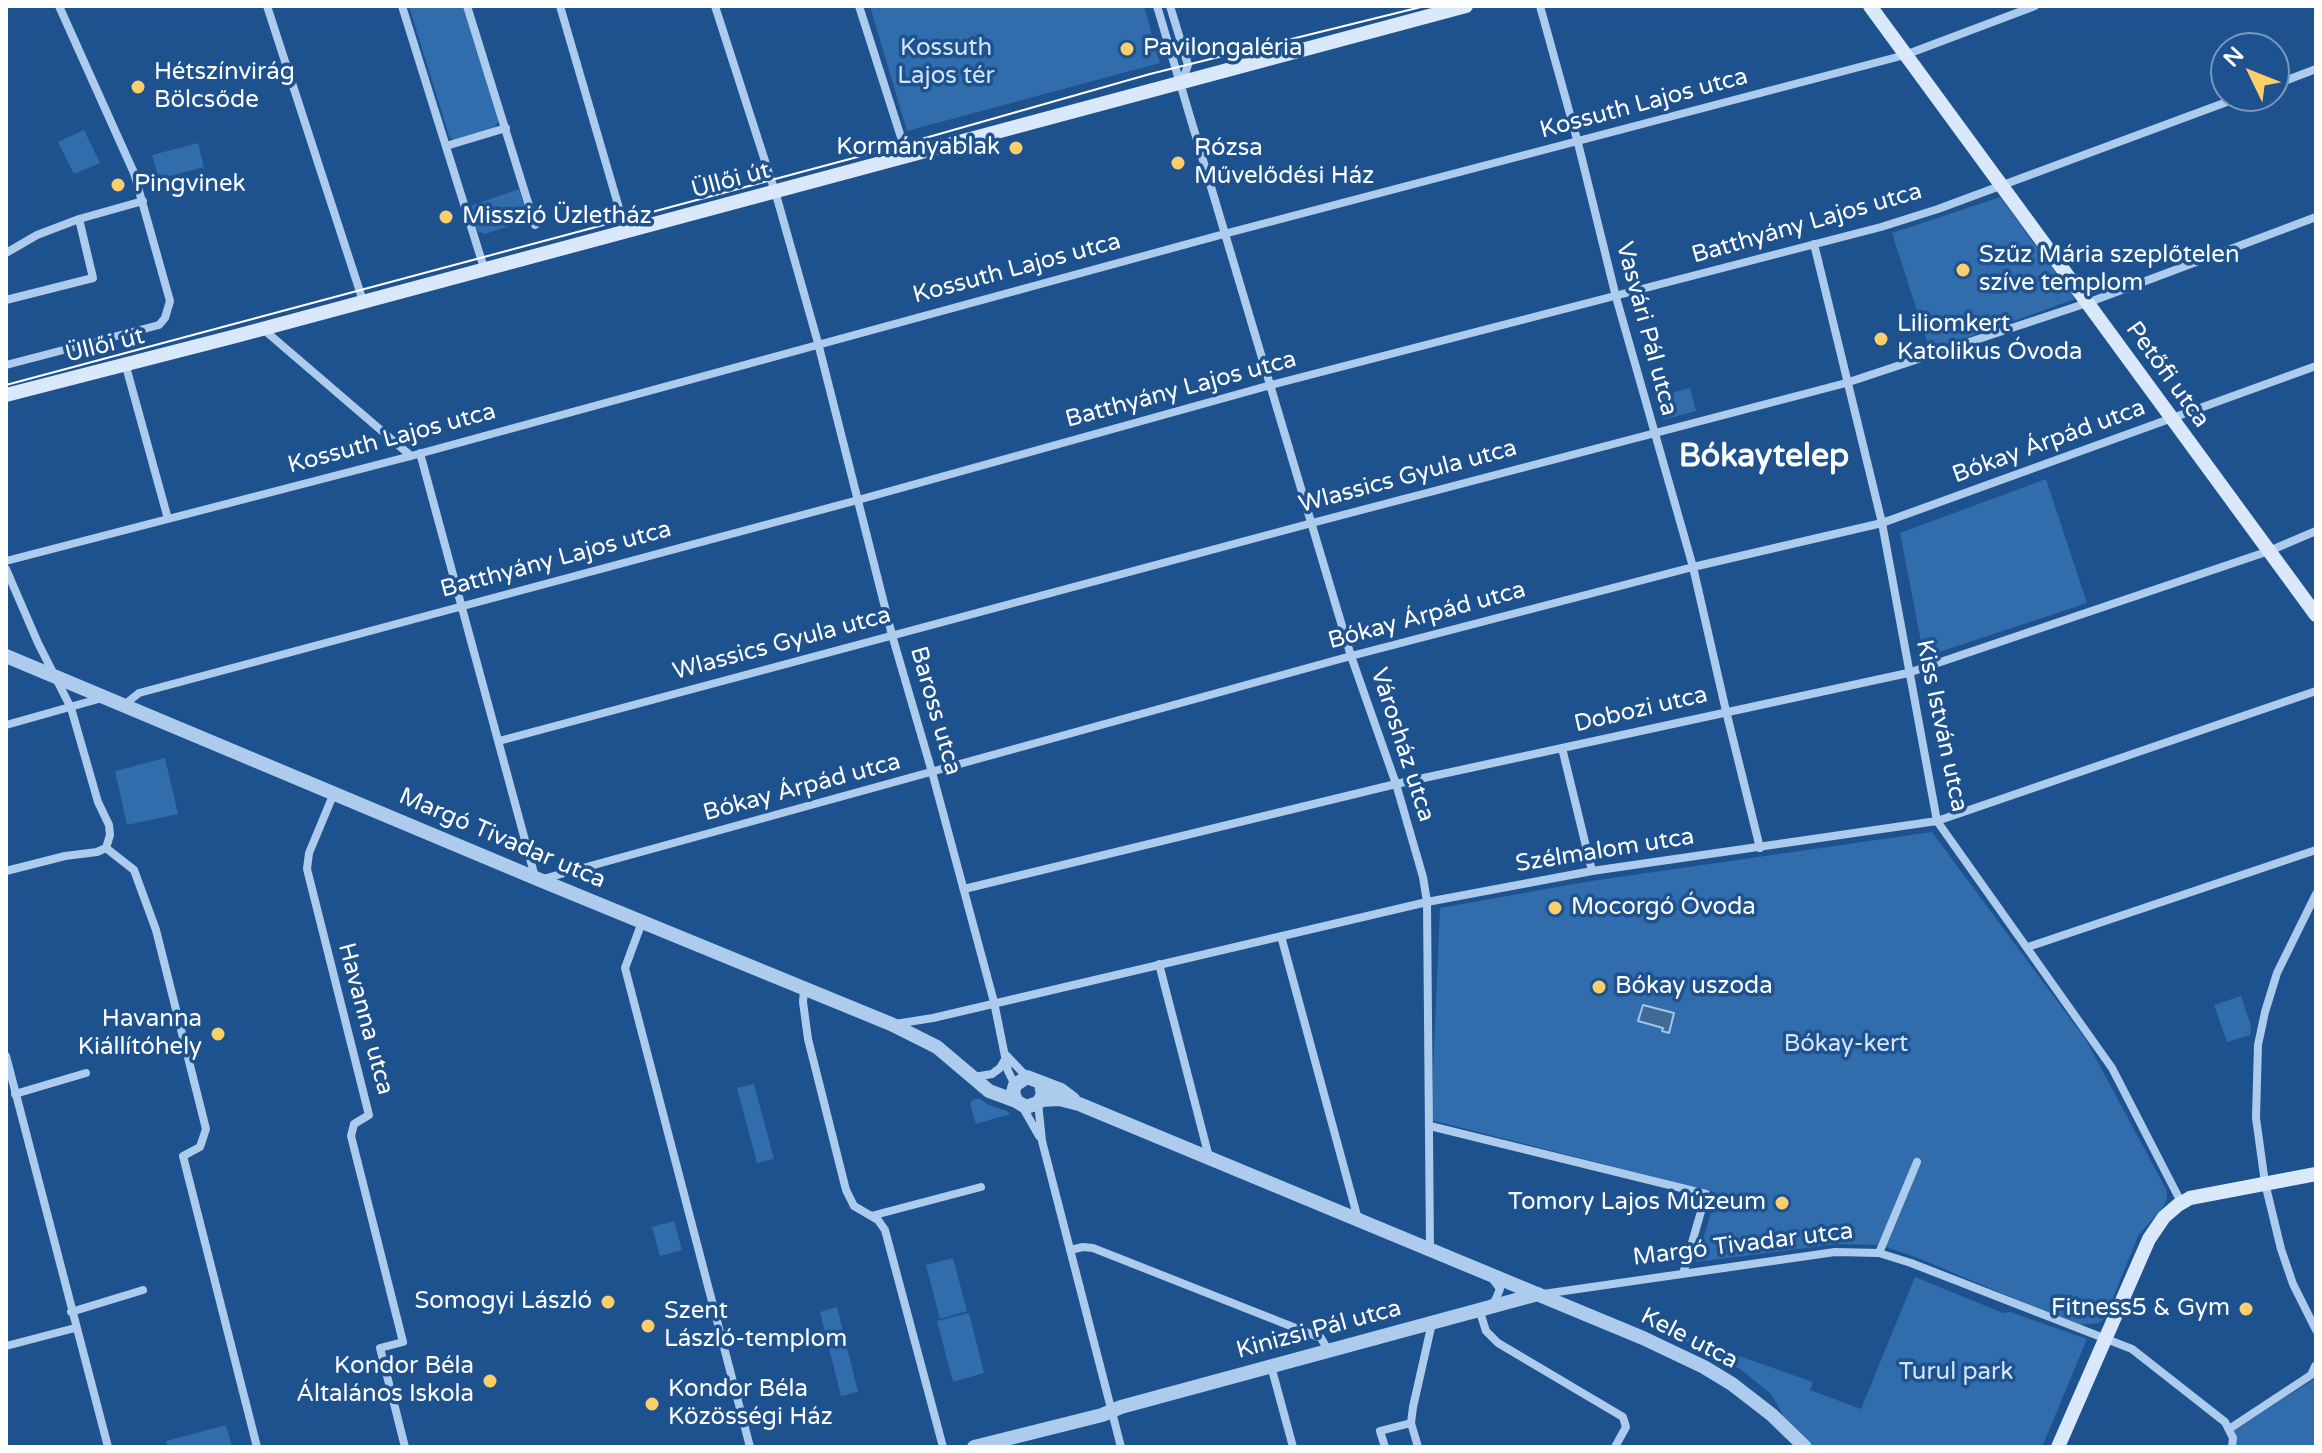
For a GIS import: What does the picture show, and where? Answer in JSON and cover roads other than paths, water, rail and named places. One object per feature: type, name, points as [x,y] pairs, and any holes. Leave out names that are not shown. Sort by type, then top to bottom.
[{"type":"main road","name":"Üllői út","points":[[6,395],[1466,6]]},
{"type":"main road","name":"Petőfi utca","points":[[1870,6],[2316,615]]},
{"type":"main road","points":[[2058,1447],[2149,1239],[2164,1217],[2181,1202],[2200,1195],[2316,1174]]},
{"type":"street","points":[[6,365],[159,325],[165,318],[170,301],[127,154],[59,6]]},
{"type":"street","points":[[267,6],[363,301]]},
{"type":"street","points":[[402,6],[484,268]]},
{"type":"street","points":[[467,6],[535,225]]},
{"type":"street","points":[[560,6],[626,232]]},
{"type":"street","name":"Baross utca","points":[[715,6],[775,192],[818,343],[892,635],[994,1002],[1008,1071],[1023,1090]]},
{"type":"street","points":[[859,6],[907,156]]},
{"type":"street","points":[[1159,6],[1182,83]]},
{"type":"street","points":[[1170,6],[1188,65],[1182,83]]},
{"type":"street","name":"Vasvári Pál utca","points":[[1540,6],[1616,297],[1693,567],[1760,848]]},
{"type":"street","name":"Kossuth Lajos utca","points":[[6,561],[1905,55],[2035,6]]},
{"type":"street","points":[[2290,79],[2316,69]]},
{"type":"street","name":"Városház utca","points":[[1182,83],[1224,234],[1351,656],[1396,784],[1423,877],[1427,902],[1430,1250]]},
{"type":"street","name":"Batthyány Lajos utca","points":[[124,705],[139,693],[462,605],[858,500],[1271,385],[1881,227],[2210,108]]},
{"type":"street","points":[[446,146],[506,128]]},
{"type":"street","points":[[7,248],[79,219],[143,201]]},
{"type":"street","name":"Wlassics Gyula utca","points":[[499,741],[1846,383],[2087,303],[2316,217]]},
{"type":"street","points":[[6,300],[93,278],[79,219]]},
{"type":"street","name":"Kiss István utca","points":[[1814,244],[1882,523],[1937,821],[2112,1068],[2181,1202]]},
{"type":"street","points":[[263,329],[416,454],[462,605],[537,879]]},
{"type":"street","points":[[125,363],[168,519]]},
{"type":"street","name":"Bókay Árpád utca","points":[[537,879],[1351,656],[1693,567],[1882,523],[2316,366]]},
{"type":"street","name":"Dobozi utca","points":[[964,889],[1396,784],[1908,673],[2269,551],[2316,531]]},
{"type":"street","points":[[6,569],[71,708],[98,802],[109,825],[106,848],[6,871]]},
{"type":"street","name":"Margó Tivadar utca","points":[[6,656],[891,1024],[937,1047],[974,1077],[1023,1090],[1061,1090],[1079,1104]]},
{"type":"street","name":"Szélmalom utca","points":[[891,1024],[933,1018],[1427,902],[1592,871],[1937,821],[2316,691]]},
{"type":"street","points":[[6,725],[105,697]]},
{"type":"street","points":[[1562,748],[1592,871]]},
{"type":"street","name":"Havanna utca","points":[[334,793],[309,853],[307,869],[369,1115],[354,1124],[351,1136],[403,1342],[380,1348],[405,1447]]},
{"type":"street","points":[[106,848],[134,870],[156,930],[206,1129],[200,1147],[183,1156],[257,1447]]},
{"type":"street","points":[[2028,947],[2316,850]]},
{"type":"street","points":[[2316,894],[2277,973],[2261,1030],[2256,1118],[2265,1183],[2281,1249],[2293,1284],[2316,1330]]},
{"type":"street","points":[[642,922],[625,968],[750,1447]]},
{"type":"street","points":[[1281,936],[1359,1220]]},
{"type":"street","points":[[1159,964],[1209,1158]]},
{"type":"street","points":[[804,990],[808,1039],[846,1190],[854,1206],[878,1220],[885,1230],[943,1447]]},
{"type":"street","points":[[6,1056],[107,1446],[96,1447]]},
{"type":"street","points":[[974,1077],[992,1074],[1007,1056]]},
{"type":"street","name":"Baross utca","points":[[1007,1056],[1042,1141],[1121,1447]]},
{"type":"street","points":[[15,1094],[86,1073]]},
{"type":"street","points":[[1023,1090],[1043,1089],[1040,1101]]},
{"type":"street","name":"Margó Tivadar utca","points":[[1040,1101],[1059,1099],[1079,1104],[1538,1294],[1835,1252],[1879,1253],[2132,1349],[2217,1415],[2229,1429]]},
{"type":"street","name":"Baross utca","points":[[1040,1101],[1042,1141]]},
{"type":"street","points":[[1430,1126],[1706,1194],[1683,1274]]},
{"type":"street","points":[[1879,1253],[1917,1162]]},
{"type":"street","points":[[871,1216],[981,1187]]},
{"type":"street","points":[[1070,1250],[1093,1248],[1321,1338],[1328,1350]]},
{"type":"street","points":[[1488,1274],[1500,1289],[1495,1301],[1483,1308],[1486,1331],[1498,1343],[1623,1417],[1626,1427],[1615,1447]]},
{"type":"street","points":[[71,1312],[143,1290]]},
{"type":"street","name":"Kinizsi Pál utca","points":[[974,1447],[994,1445],[1538,1294]]},
{"type":"street","name":"Kele utca","points":[[1538,1294],[1704,1367],[1753,1399],[1805,1447]]},
{"type":"street","points":[[1418,1447],[1411,1423],[1433,1321]]},
{"type":"street","points":[[6,1346],[75,1328]]},
{"type":"street","points":[[1271,1366],[1293,1447]]},
{"type":"street","points":[[2232,1447],[2233,1438],[2229,1429],[2311,1375],[2315,1366]]},
{"type":"street","points":[[1385,1447],[1380,1431],[1411,1423]]},
{"type":"tram line","points":[[6,385],[876,152],[1150,74],[1425,6]]},
{"type":"place","name":"Pavilongaléria","points":[[1127,49]]},
{"type":"place","name":"Hétszínvirág Bölcsőde","points":[[138,87]]},
{"type":"place","name":"Kormányablak","points":[[1016,148]]},
{"type":"place","name":"Rózsa Művelődési Ház","points":[[1178,163]]},
{"type":"place","name":"Pingvinek","points":[[118,185]]},
{"type":"place","name":"Misszió Üzletház","points":[[446,217]]},
{"type":"place","name":"Szűz Mária szeplőtelen szíve templom","points":[[1963,270]]},
{"type":"place","name":"Liliomkert Katolikus Óvoda","points":[[1881,339]]},
{"type":"place","name":"Mocorgó Óvoda","points":[[1555,908]]},
{"type":"place","name":"Bókay uszoda","points":[[1599,987]]},
{"type":"place","name":"Havanna Kiállítóhely","points":[[218,1034]]},
{"type":"place","name":"Tomory Lajos Múzeum","points":[[1782,1203]]},
{"type":"place","name":"Somogyi László","points":[[608,1302]]},
{"type":"place","name":"Fitness5 & Gym","points":[[2246,1309]]},
{"type":"place","name":"Szent László-templom","points":[[648,1326]]},
{"type":"place","name":"Kondor Béla Általános Iskola","points":[[490,1381]]},
{"type":"place","name":"Kondor Béla Közösségi Ház","points":[[652,1404]]},
{"type":"district","name":"Bókaytelep","points":[[1764,458]]},
{"type":"park label","name":"Kossuth Lajos tér","points":[[946,63]]},
{"type":"park label","name":"Bókay-kert","points":[[1846,1045]]},
{"type":"park label","name":"Turul park","points":[[1956,1373]]}]
